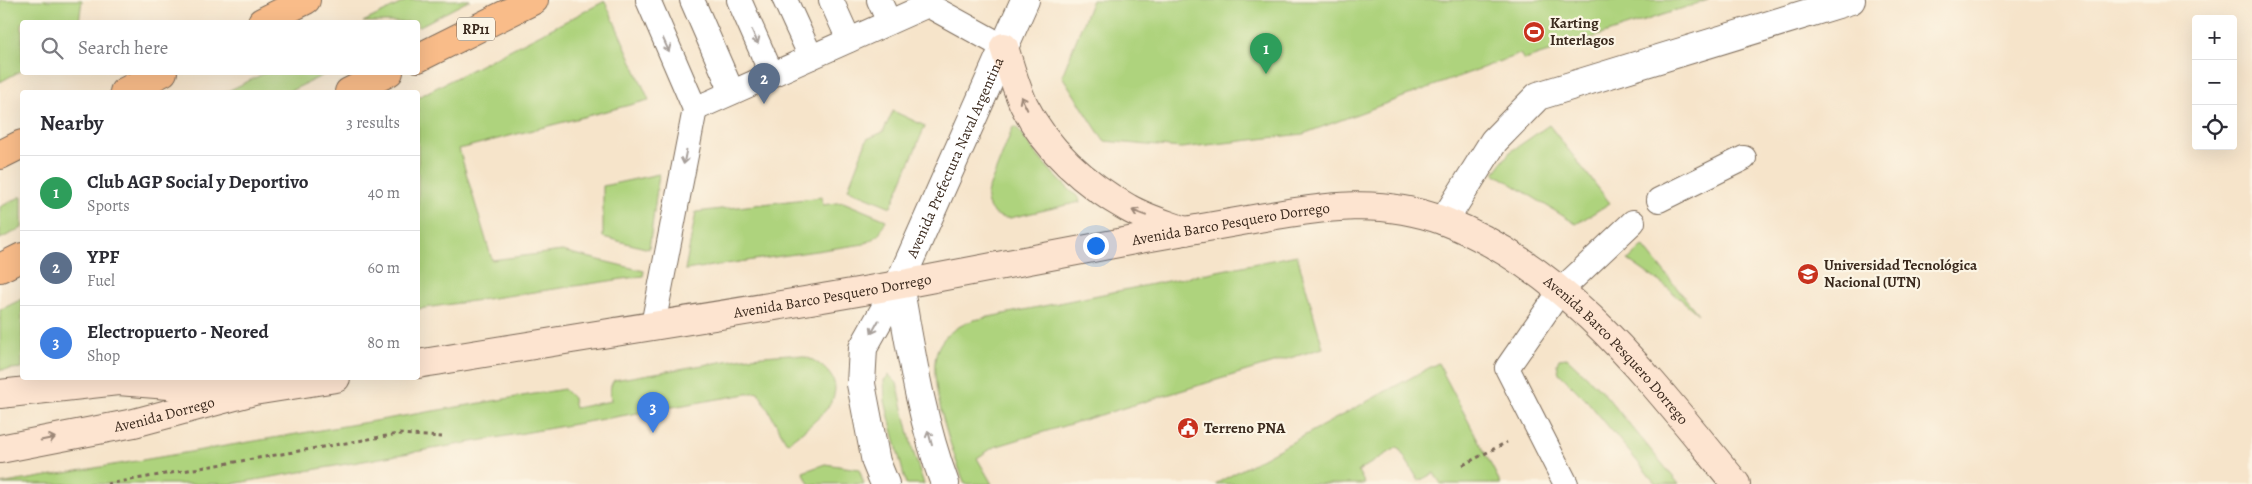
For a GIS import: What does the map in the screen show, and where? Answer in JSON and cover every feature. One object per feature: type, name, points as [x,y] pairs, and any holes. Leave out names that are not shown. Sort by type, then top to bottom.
[{"type":"main road","points":[[266,20],[306,0]]},
{"type":"main road","name":"RP11","points":[[420,57],[534,0]]},
{"type":"main road","points":[[1004,47],[1024,104],[1041,132],[1059,156],[1086,179],[1129,209],[1185,231]]},
{"type":"main road","points":[[128,90],[157,75]]},
{"type":"main road","points":[[354,90],[383,75]]},
{"type":"main road","points":[[0,156],[20,145]]},
{"type":"main road","name":"Avenida Barco Pesquero Dorrego","points":[[420,364],[899,284],[1317,208],[1366,205],[1412,211],[1444,221],[1491,242],[1561,290],[1592,317],[1652,383],[1736,484]]},
{"type":"main road","points":[[0,268],[20,258]]},
{"type":"main road","points":[[254,391],[323,380]]},
{"type":"main road","name":"Avenida Dorrego","points":[[0,394],[118,381],[254,391]]},
{"type":"main road","name":"Avenida Dorrego","points":[[0,448],[134,423],[254,391]]},
{"type":"street","name":"Avenida Prefectura Naval Argentina","points":[[885,484],[876,462],[861,384],[863,348],[899,284],[1025,0]]},
{"type":"street","points":[[1444,221],[1494,141],[1538,96],[1851,0]]},
{"type":"street","points":[[899,284],[922,408],[934,455],[944,484]]},
{"type":"lane","points":[[648,0],[695,109],[653,325]]},
{"type":"lane","points":[[692,0],[732,92]]},
{"type":"lane","points":[[738,0],[772,75]]},
{"type":"lane","points":[[785,0],[811,57]]},
{"type":"lane","points":[[831,0],[849,40]]},
{"type":"lane","points":[[879,0],[889,22]]},
{"type":"lane","points":[[695,109],[889,22],[927,2],[1004,47]]},
{"type":"lane","points":[[1659,200],[1744,158]]},
{"type":"lane","points":[[1566,484],[1507,368],[1561,290],[1633,222]]},
{"type":"path","points":[[1463,465],[1537,427]]},
{"type":"path","points":[[107,484],[398,434],[442,436]]},
{"type":"green space","points":[[0,0],[82,0],[79,20],[20,20],[20,71],[0,82]]},
{"type":"green space","points":[[408,0],[470,0],[420,26],[420,20],[367,20]]},
{"type":"green space","points":[[1092,0],[1708,0],[1524,60],[1520,54],[1303,134],[1181,148],[1104,141],[1062,76]]},
{"type":"green space","points":[[605,1],[649,100],[459,149],[492,260],[562,251],[644,271],[643,276],[420,309],[420,96]]},
{"type":"green space","points":[[261,75],[324,75],[292,90],[230,90]]},
{"type":"green space","points":[[893,111],[925,126],[891,207],[848,189],[867,139],[883,132]]},
{"type":"green space","points":[[1549,125],[1610,203],[1576,224],[1494,173],[1510,152]]},
{"type":"green space","points":[[1013,127],[1017,128],[1046,165],[1079,198],[1080,202],[1010,218],[1005,218],[992,211],[989,207],[987,193]]},
{"type":"green space","points":[[659,174],[649,249],[603,237],[603,186]]},
{"type":"green space","points":[[20,197],[20,229],[0,239],[0,207]]},
{"type":"green space","points":[[822,197],[823,205],[843,202],[886,220],[879,235],[864,244],[685,270],[696,212]]},
{"type":"green space","points":[[1643,246],[1698,314],[1664,285],[1628,260]]},
{"type":"green space","points":[[1297,255],[1323,348],[994,447],[977,458],[992,484],[965,484],[943,418],[935,380],[937,351],[943,340],[952,331],[974,320]]},
{"type":"green space","points":[[20,300],[20,368],[0,370],[0,310]]},
{"type":"green space","points":[[790,354],[816,362],[829,373],[835,384],[834,396],[829,406],[809,426],[787,443],[758,392],[232,484],[0,484],[564,389],[573,398],[575,408],[611,401],[610,393],[614,380],[750,357]]},
{"type":"green space","points":[[1567,358],[1602,391],[1679,484],[1656,484],[1588,402],[1559,373],[1557,364],[1559,359]]},
{"type":"green space","points":[[1438,363],[1501,484],[1441,484],[1434,473],[1419,481],[1398,447],[1358,471],[1365,484],[1215,484]]},
{"type":"green space","points":[[889,375],[897,383],[913,451],[924,484],[906,484],[885,401],[884,380]]},
{"type":"green space","points":[[825,464],[859,469],[864,484],[809,484],[803,472]]},
{"type":"place","name":"Karting Interlagos","points":[[1534,32]]},
{"type":"place","name":"Club AGP Social y Deportivo","points":[[1266,74]]},
{"type":"place","name":"YPF","points":[[764,104]]},
{"type":"place","name":"Universidad Tecnológica Nacional (UTN)","points":[[1808,274]]},
{"type":"place","name":"Terreno PNA","points":[[1188,428]]},
{"type":"place","name":"Electropuerto - Neored","points":[[653,433]]}]
